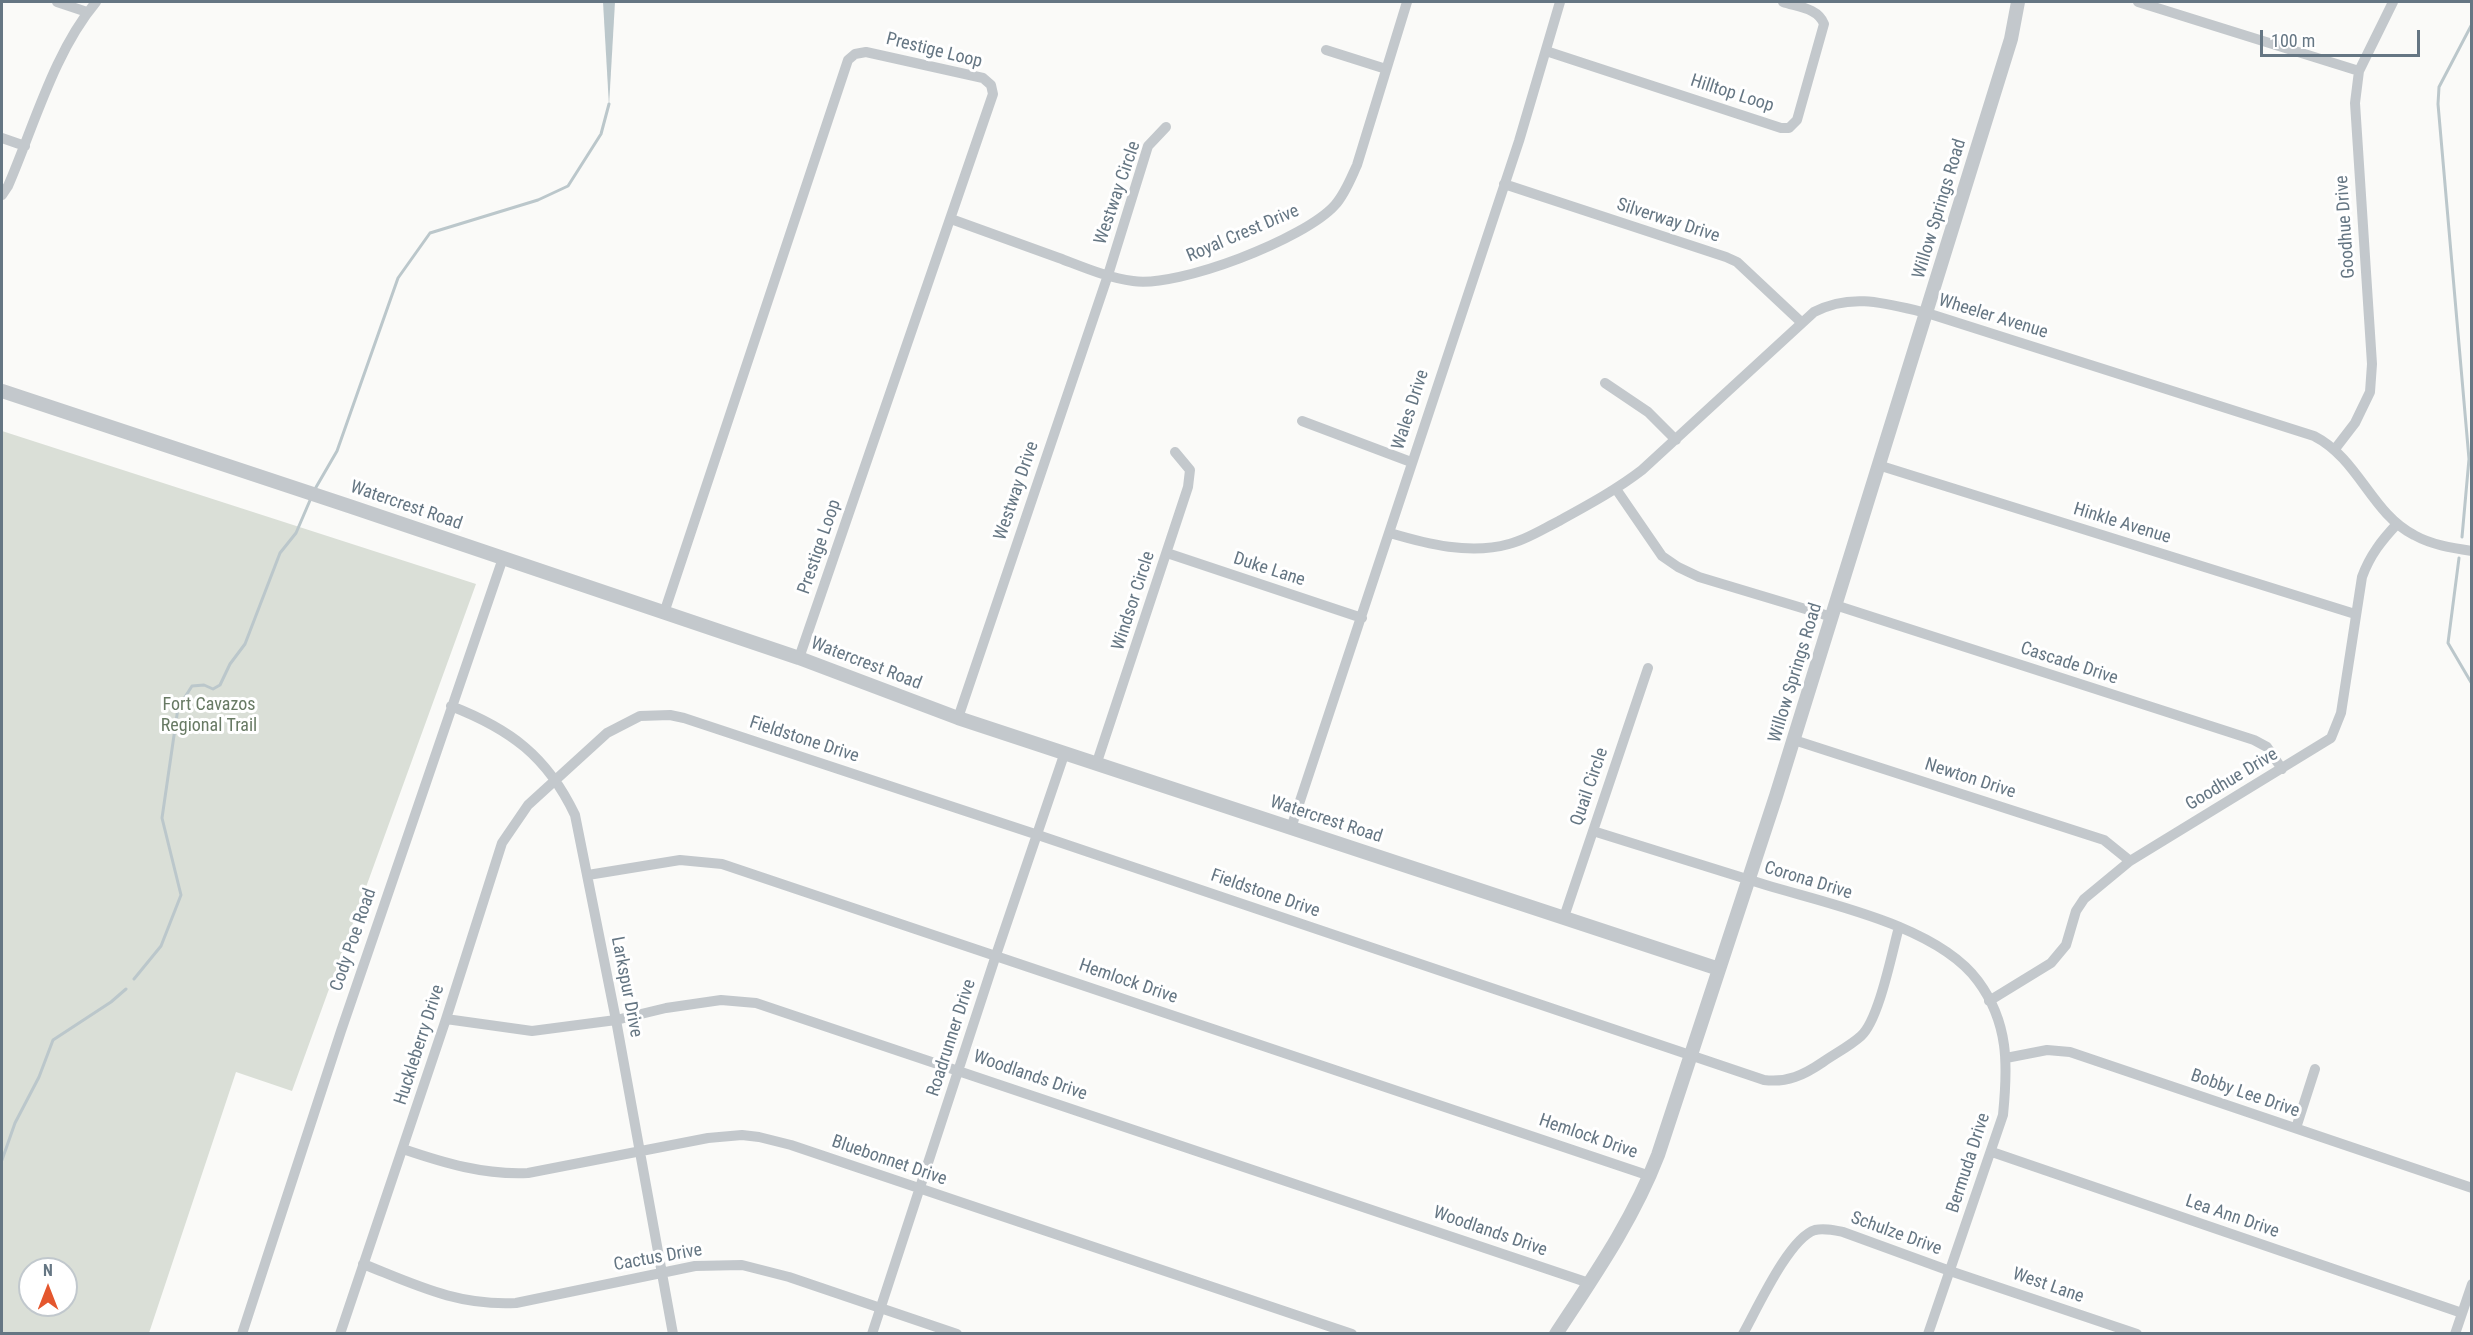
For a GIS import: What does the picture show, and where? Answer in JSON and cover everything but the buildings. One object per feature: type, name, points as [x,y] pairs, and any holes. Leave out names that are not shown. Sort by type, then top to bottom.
[{"type":"street","points":[[57,2],[87,12]]},
{"type":"street","points":[[2,195],[8,186],[59,62],[87,12],[96,2]]},
{"type":"street","name":"Royal Crest Drive","points":[[951,219],[1108,274],[1135,281],[1158,281],[1199,272],[1290,235],[1336,205],[1357,165],[1407,2]]},
{"type":"street","name":"Wales Drive","points":[[1291,828],[1504,184],[1560,2]]},
{"type":"street","name":"Hilltop Loop","points":[[1546,51],[1781,128],[1789,128],[1797,120],[1824,24],[1821,16],[1816,12],[1783,2]]},
{"type":"street","name":"Willow Springs Road","points":[[1556,1334],[1616,1243],[1650,1176],[1794,740],[2011,39],[2018,2]]},
{"type":"street","points":[[2138,2],[2359,72]]},
{"type":"street","name":"Goodhue Drive","points":[[2335,449],[2355,423],[2370,392],[2372,364],[2355,103],[2359,72],[2393,2]]},
{"type":"street","points":[[1326,50],[1386,69]]},
{"type":"street","name":"Prestige Loop","points":[[664,613],[848,60],[855,54],[866,52],[983,78],[991,85],[993,94],[799,658]]},
{"type":"street","name":"Westway Circle","points":[[1108,274],[1149,146],[1166,126]]},
{"type":"street","points":[[2,138],[25,146]]},
{"type":"street","name":"Silverway Drive","points":[[1504,184],[1737,262],[1802,322]]},
{"type":"street","name":"Westway Drive","points":[[958,718],[1108,274]]},
{"type":"street","name":"Wheeler Avenue","points":[[1390,533],[1419,542],[1471,548],[1509,544],[1539,531],[1616,489],[1676,440],[1802,322],[1826,306],[1853,300],[1882,302],[1927,313],[2314,436],[2335,449],[2397,524],[2412,535],[2429,542],[2472,551]]},
{"type":"street","points":[[1605,383],[1648,412],[1676,440]]},
{"type":"street","name":"Watercrest Road","points":[[2,391],[799,658],[958,718],[1719,969]]},
{"type":"street","points":[[1302,422],[1411,462]]},
{"type":"street","name":"Windsor Circle","points":[[1097,762],[1188,487],[1190,470],[1175,452]]},
{"type":"street","name":"Hinkle Avenue","points":[[1878,465],[2355,614]]},
{"type":"street","name":"Cascade Drive","points":[[1616,489],[1662,556],[1699,577],[1833,611],[2254,740],[2268,747],[2282,770]]},
{"type":"street","name":"Goodhue Drive","points":[[1989,1001],[2051,963],[2066,945],[2076,911],[2084,899],[2130,861],[2331,738],[2341,713],[2355,614],[2368,561],[2381,541],[2397,524]]},
{"type":"street","name":"Duke Lane","points":[[1167,553],[1362,618]]},
{"type":"street","name":"Cody Poe Road","points":[[242,1334],[348,1008],[503,558]]},
{"type":"street","name":"Quail Circle","points":[[1564,917],[1648,668]]},
{"type":"street","name":"Larkspur Drive","points":[[451,706],[502,729],[531,752],[555,781],[575,815],[673,1334]]},
{"type":"street","name":"Fieldstone Drive","points":[[555,781],[607,733],[631,719],[640,716],[670,715],[1038,835],[1690,1057],[1776,1082],[1807,1073],[1863,1035],[1878,1001],[1899,927]]},
{"type":"street","name":"Newton Drive","points":[[1794,740],[2104,840],[2130,861]]},
{"type":"street","name":"Roadrunner Drive","points":[[872,1334],[1065,752]]},
{"type":"street","name":"Huckleberry Drive","points":[[340,1334],[446,1019],[502,843],[528,805],[555,781]]},
{"type":"street","name":"Corona Drive","points":[[1593,831],[1899,927],[1952,954],[1979,982],[1989,1001]]},
{"type":"street","name":"Hemlock Drive","points":[[588,875],[680,860],[723,864],[1650,1176]]},
{"type":"street","name":"Woodlands Drive","points":[[446,1019],[532,1031],[615,1020],[666,1008],[721,1000],[756,1003],[1589,1283]]},
{"type":"street","name":"Bermuda Drive","points":[[1928,1334],[2003,1115],[2007,1077],[2006,1058],[2000,1020],[1989,1001]]},
{"type":"street","name":"Bobby Lee Drive","points":[[2006,1058],[2046,1050],[2070,1052],[2472,1188]]},
{"type":"street","points":[[2296,1128],[2315,1069]]},
{"type":"street","name":"Bluebonnet Drive","points":[[403,1149],[447,1164],[504,1174],[528,1173],[708,1138],[742,1135],[759,1137],[791,1145],[1352,1334]]},
{"type":"street","name":"Lea Ann Drive","points":[[1992,1152],[2462,1313]]},
{"type":"street","name":"Schulze Drive","points":[[1743,1334],[1790,1250],[1803,1236],[1814,1231],[1827,1229],[1843,1232],[1950,1271]]},
{"type":"street","name":"Cactus Drive","points":[[363,1264],[444,1296],[489,1304],[516,1303],[695,1266],[742,1265],[789,1277],[957,1334]]},
{"type":"street","name":"West Lane","points":[[1950,1271],[2137,1334]]},
{"type":"street","points":[[2455,1334],[2472,1284]]},
{"type":"green space","name":"Fort Cavazos Regional Trail","points":[[2,431],[476,584],[292,1091],[236,1072],[149,1333],[2,1333]]},
{"type":"shaded area","points":[[603,2],[615,2],[609,106]]},
{"type":"waterway","points":[[2462,537],[2469,459],[2438,104],[2439,87],[2472,24]]},
{"type":"waterway","points":[[315,489],[337,451],[398,278],[430,233],[538,200],[568,186],[601,134],[609,104]]},
{"type":"waterway","points":[[134,979],[161,946],[181,895],[162,818],[178,708],[192,686],[204,685],[213,689],[220,685],[230,664],[245,644],[280,553],[296,533],[311,498]]},
{"type":"waterway","points":[[2459,558],[2448,643],[2472,684]]},
{"type":"waterway","points":[[2,1160],[15,1123],[39,1077],[53,1040],[111,1002],[126,989]]}]
